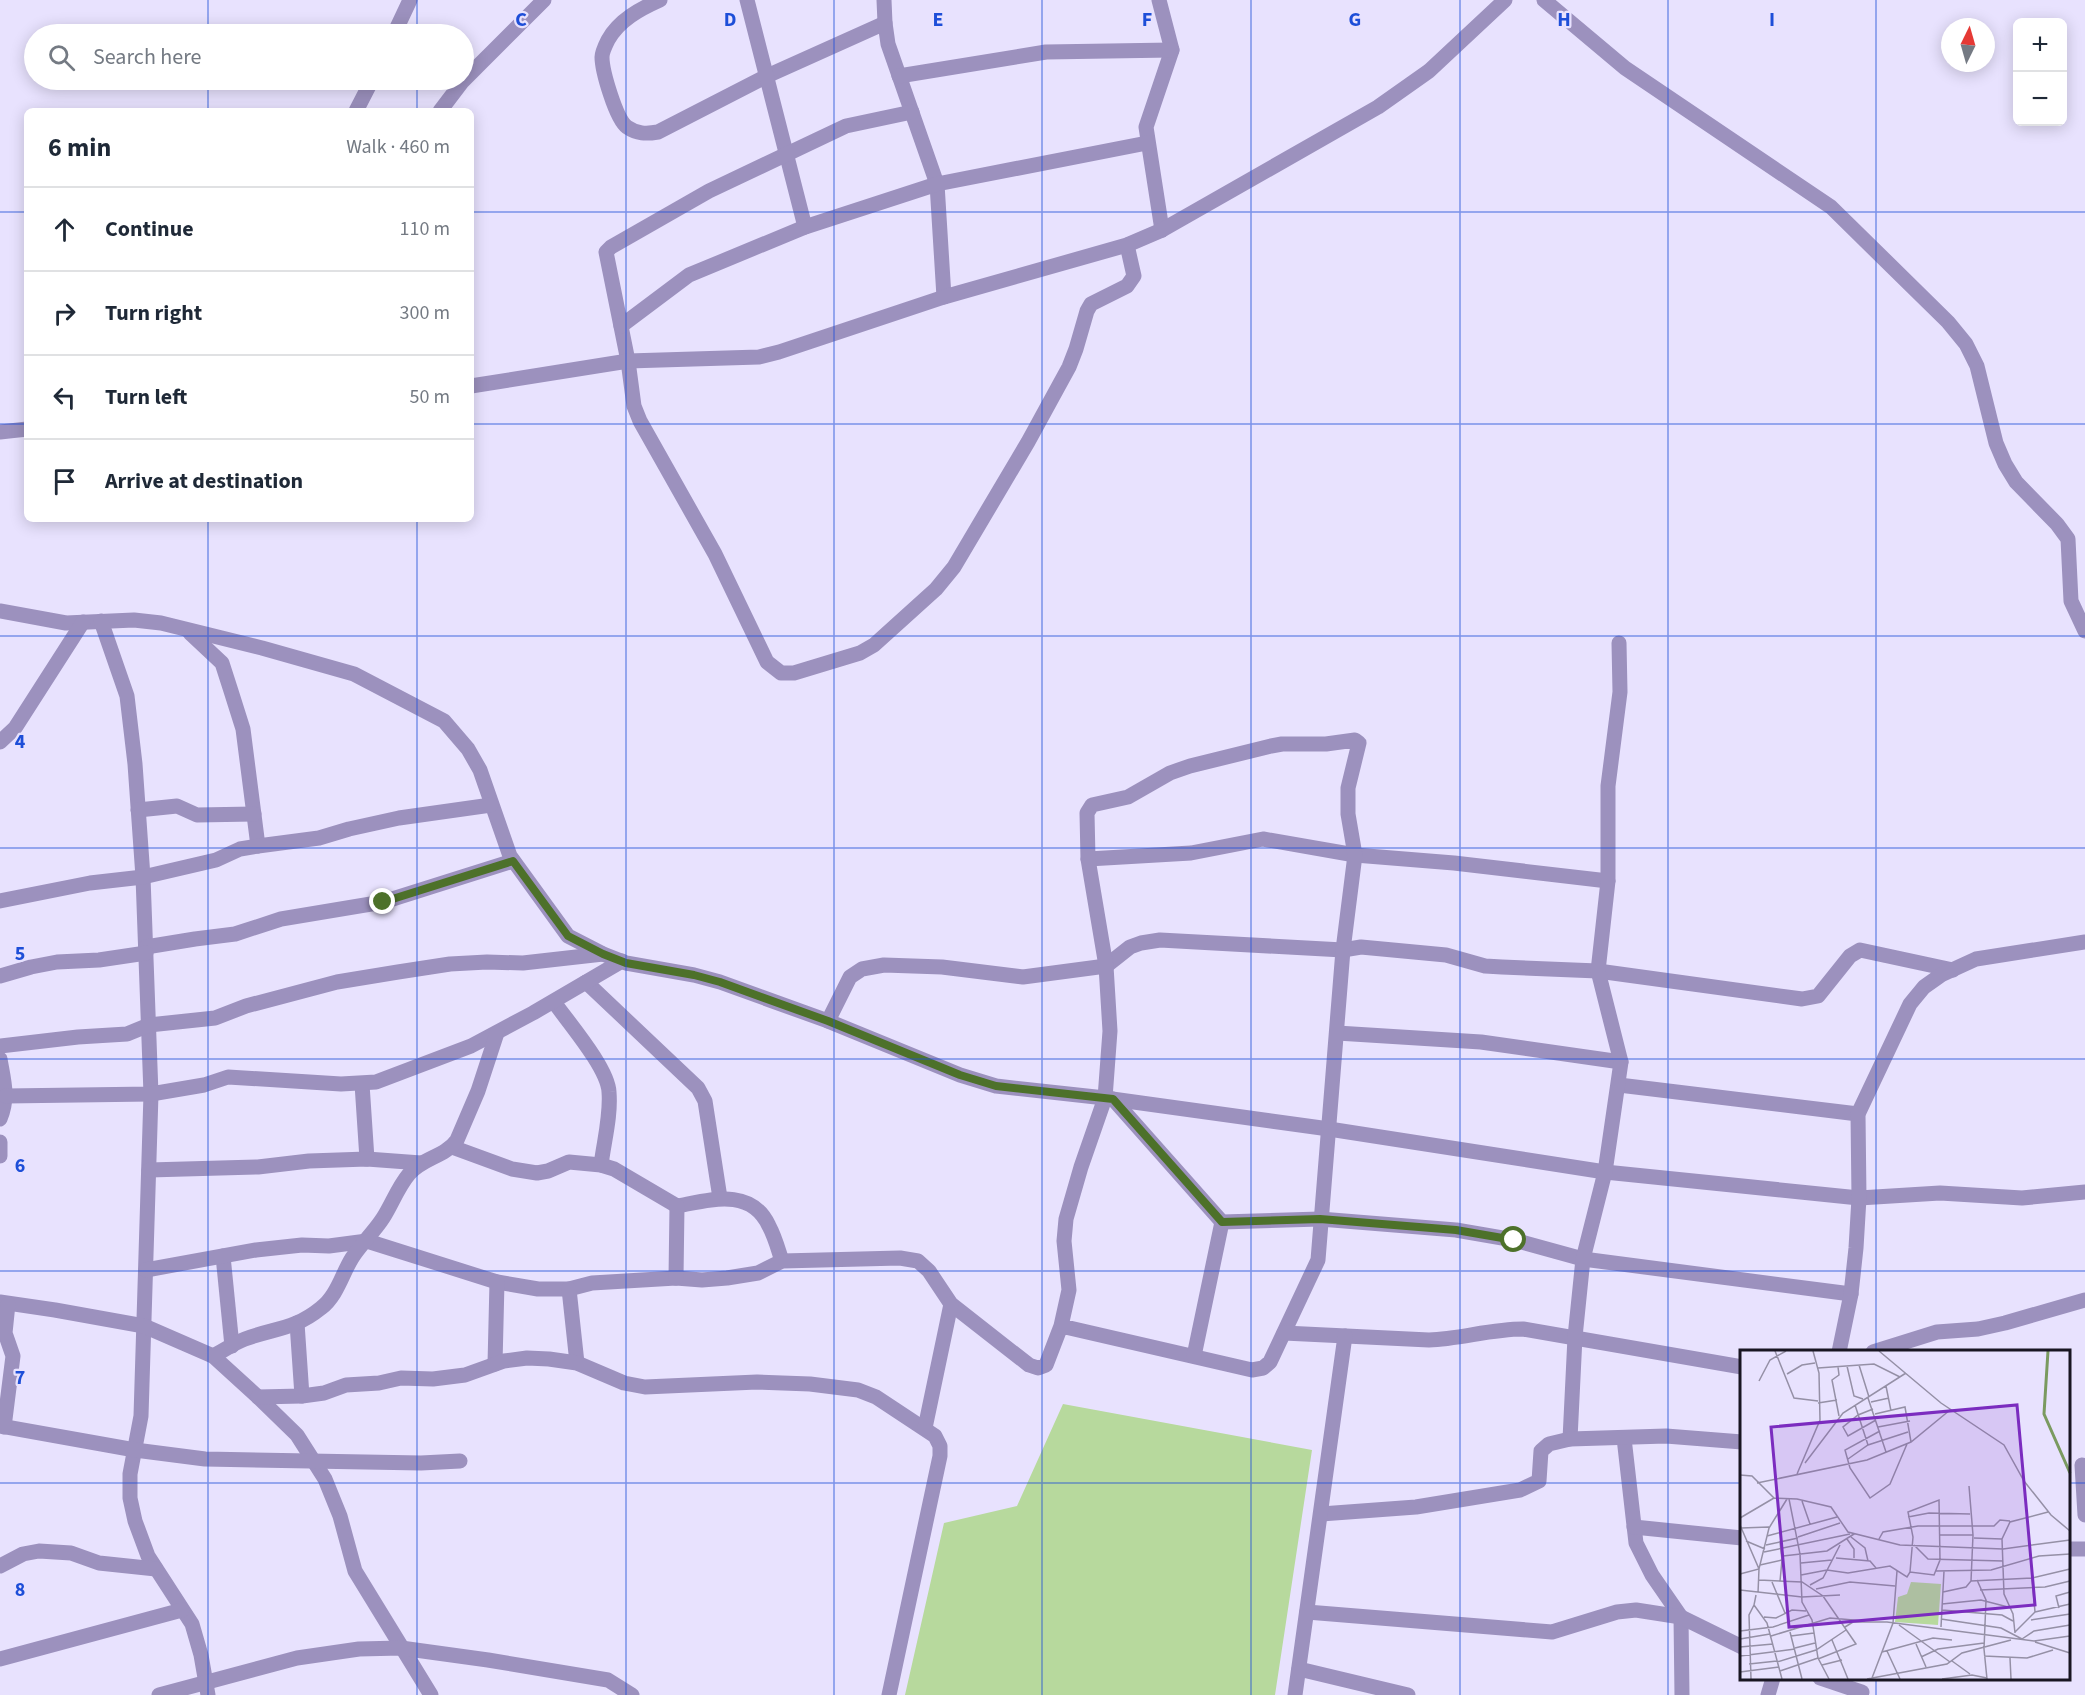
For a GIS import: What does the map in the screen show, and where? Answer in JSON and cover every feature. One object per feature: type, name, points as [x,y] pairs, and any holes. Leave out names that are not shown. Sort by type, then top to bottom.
[{"type":"street","points":[[399,24],[410,0]]},
{"type":"street","points":[[474,70],[544,0]]},
{"type":"street","points":[[660,0],[640,9],[618,26],[608,40],[602,56],[613,105],[625,126],[643,134],[658,132],[767,76],[885,22]]},
{"type":"street","points":[[747,0],[805,227]]},
{"type":"street","points":[[884,0],[888,44],[937,184],[944,297]]},
{"type":"street","points":[[1159,0],[1172,50],[1146,127],[1162,230]]},
{"type":"street","points":[[474,386],[628,362],[759,357],[944,297],[1127,245],[1162,230],[1378,107],[1429,71],[1504,0]]},
{"type":"street","points":[[1544,0],[1625,68],[1831,207],[1948,322],[1966,344],[1977,366],[1996,443],[2005,464],[2016,482],[2068,539],[2071,601],[2085,631]]},
{"type":"street","points":[[899,76],[1046,52],[1172,50]]},
{"type":"street","points":[[358,108],[367,90]]},
{"type":"street","points":[[442,108],[456,90]]},
{"type":"street","points":[[912,112],[846,126],[710,191],[606,252],[628,362],[634,406],[640,421],[715,554],[767,662],[781,673],[794,673],[860,653],[874,645],[936,588],[954,567],[1028,442],[1069,367],[1091,304],[1127,286],[1134,276],[1127,245]]},
{"type":"street","points":[[621,326],[689,275],[805,227],[937,184],[1147,143]]},
{"type":"street","points":[[0,432],[24,429]]},
{"type":"street","points":[[0,611],[53,621],[161,622],[354,674],[444,721],[468,749],[480,770],[513,861],[568,936],[622,961],[720,982],[828,1021],[960,1075],[996,1086],[1109,1098],[1605,1172],[1859,1198],[1940,1193],[2022,1198],[2085,1192]]},
{"type":"street","points":[[101,621],[127,696],[143,877],[149,1025],[151,1094],[141,1416],[130,1474],[130,1498],[135,1521],[148,1556],[192,1624],[207,1689]]},
{"type":"street","points":[[0,742],[15,728],[83,622]]},
{"type":"street","points":[[187,630],[222,663],[225,672],[243,729],[258,846]]},
{"type":"street","points":[[1570,1439],[1575,1337],[1583,1259],[1605,1172],[1621,1062],[1598,971],[1608,881],[1608,786],[1620,692],[1619,643]]},
{"type":"street","points":[[146,1270],[256,1250],[302,1245],[329,1246],[367,1240],[497,1282],[538,1289],[569,1289],[592,1283],[676,1278],[702,1280],[727,1278],[758,1273],[782,1261],[900,1258],[918,1261],[929,1271],[951,1304],[1029,1365],[1038,1368],[1046,1365],[1061,1326],[1069,1290],[1064,1241],[1066,1219],[1081,1167],[1109,1098],[1110,1031],[1106,966],[1088,859],[1087,813],[1092,805],[1128,797],[1170,773],[1190,766],[1282,744],[1326,744],[1355,740],[1359,743],[1359,749],[1351,770],[1347,801],[1355,855],[1343,950],[1320,1219],[1320,1246],[1318,1260],[1270,1362],[1263,1368],[1252,1370],[1061,1326]]},
{"type":"street","points":[[0,901],[90,883],[143,877],[216,860],[240,849],[301,841],[399,818],[491,805]]},
{"type":"street","points":[[138,810],[177,806],[197,815],[254,813]]},
{"type":"street","points":[[1088,859],[1191,853],[1247,840],[1263,839],[1355,855],[1454,863],[1608,881]]},
{"type":"street","points":[[0,976],[57,962],[99,960],[235,934],[281,919],[383,902],[513,861]]},
{"type":"street","points":[[828,1021],[850,977],[861,969],[884,964],[942,967],[1023,977],[1106,966],[1130,947],[1160,940],[1343,950],[1361,946],[1446,955],[1494,966],[1598,971],[1802,999],[1818,996],[1850,956],[1860,950],[1953,970]]},
{"type":"street","points":[[1839,1350],[1851,1294],[1859,1198],[1858,1113],[1910,1004],[1924,987],[1941,975],[1976,959],[2085,942]]},
{"type":"street","points":[[0,1046],[127,1034],[149,1025],[214,1018],[246,1006],[337,982],[450,964],[523,963],[603,954]]},
{"type":"street","points":[[6,1096],[151,1094],[204,1085],[228,1077],[362,1084],[376,1082],[471,1046],[554,1002],[622,961]]},
{"type":"street","points":[[586,982],[698,1088],[705,1101],[720,1198]]},
{"type":"street","points":[[554,1002],[604,1072],[609,1089],[609,1112],[601,1165]]},
{"type":"street","points":[[213,1356],[245,1339],[283,1330],[323,1307],[337,1288],[353,1257],[367,1240],[409,1174],[421,1163],[452,1147],[468,1118],[497,1033]]},
{"type":"street","points":[[1337,1033],[1481,1042],[1621,1062]]},
{"type":"street","points":[[0,1059],[6,1096],[0,1119]]},
{"type":"street","points":[[362,1084],[367,1158]]},
{"type":"street","points":[[1619,1085],[1858,1113]]},
{"type":"street","points":[[1109,1098],[1222,1222],[1320,1219],[1482,1233],[1583,1259],[1851,1294]]},
{"type":"street","points":[[0,1142],[0,1156]]},
{"type":"street","points":[[452,1147],[512,1169],[537,1173],[549,1171],[569,1162],[601,1165],[614,1169],[677,1206],[720,1198],[736,1198],[754,1208],[769,1224],[782,1261]]},
{"type":"street","points":[[149,1170],[258,1167],[367,1158],[421,1163]]},
{"type":"street","points":[[676,1278],[677,1206]]},
{"type":"street","points":[[1194,1356],[1222,1222]]},
{"type":"street","points":[[224,1256],[232,1346]]},
{"type":"street","points":[[495,1364],[497,1282]]},
{"type":"street","points":[[569,1289],[577,1364]]},
{"type":"street","points":[[1879,1350],[1937,1332],[1978,1329],[2085,1300]]},
{"type":"street","points":[[430,1695],[355,1571],[340,1516],[325,1479],[314,1461],[297,1435],[258,1397],[213,1356],[144,1326],[4,1303],[5,1333],[13,1356],[2,1426],[135,1450],[205,1459],[314,1461],[421,1463],[460,1461]]},
{"type":"street","points":[[925,1428],[951,1304]]},
{"type":"street","points":[[297,1323],[302,1396]]},
{"type":"street","points":[[1284,1333],[1429,1340],[1452,1339],[1501,1329],[1523,1329],[1740,1367]]},
{"type":"street","points":[[1295,1695],[1346,1336]]},
{"type":"street","points":[[258,1397],[302,1396],[324,1393],[346,1385],[379,1383],[401,1378],[433,1379],[465,1375],[495,1364],[527,1358],[577,1364],[624,1383],[645,1387],[757,1382],[810,1384],[858,1390],[876,1397],[936,1436],[940,1446],[940,1456],[889,1695]]},
{"type":"street","points":[[1321,1514],[1416,1507],[1520,1490],[1539,1481],[1541,1451],[1549,1444],[1570,1439],[1666,1436],[1740,1442]]},
{"type":"street","points":[[1624,1438],[1636,1543],[1652,1575],[1681,1617],[1682,1695]]},
{"type":"street","points":[[2078,1464],[2085,1515]]},
{"type":"street","points":[[1634,1527],[1740,1538]]},
{"type":"street","points":[[0,1566],[23,1554],[39,1551],[71,1553],[99,1563],[156,1569]]},
{"type":"street","points":[[0,1659],[182,1610]]},
{"type":"street","points":[[1307,1612],[1552,1632],[1617,1612],[1636,1610],[1681,1617],[1740,1646]]},
{"type":"street","points":[[159,1695],[207,1689],[297,1658],[359,1648],[401,1648],[608,1680],[632,1695]]},
{"type":"street","points":[[1299,1668],[1408,1695]]},
{"type":"street","points":[[1768,1695],[1772,1680]]},
{"type":"street","points":[[1828,1680],[1862,1689]]},
{"type":"green space","points":[[1063,1404],[1312,1450],[1275,1695],[905,1695],[944,1523],[1017,1506]]},
{"type":"route","points":[[383,902],[513,861],[568,936],[603,954],[626,963],[720,982],[828,1021],[960,1075],[996,1086],[1113,1099],[1222,1222],[1320,1219],[1456,1230],[1514,1240]]}]
